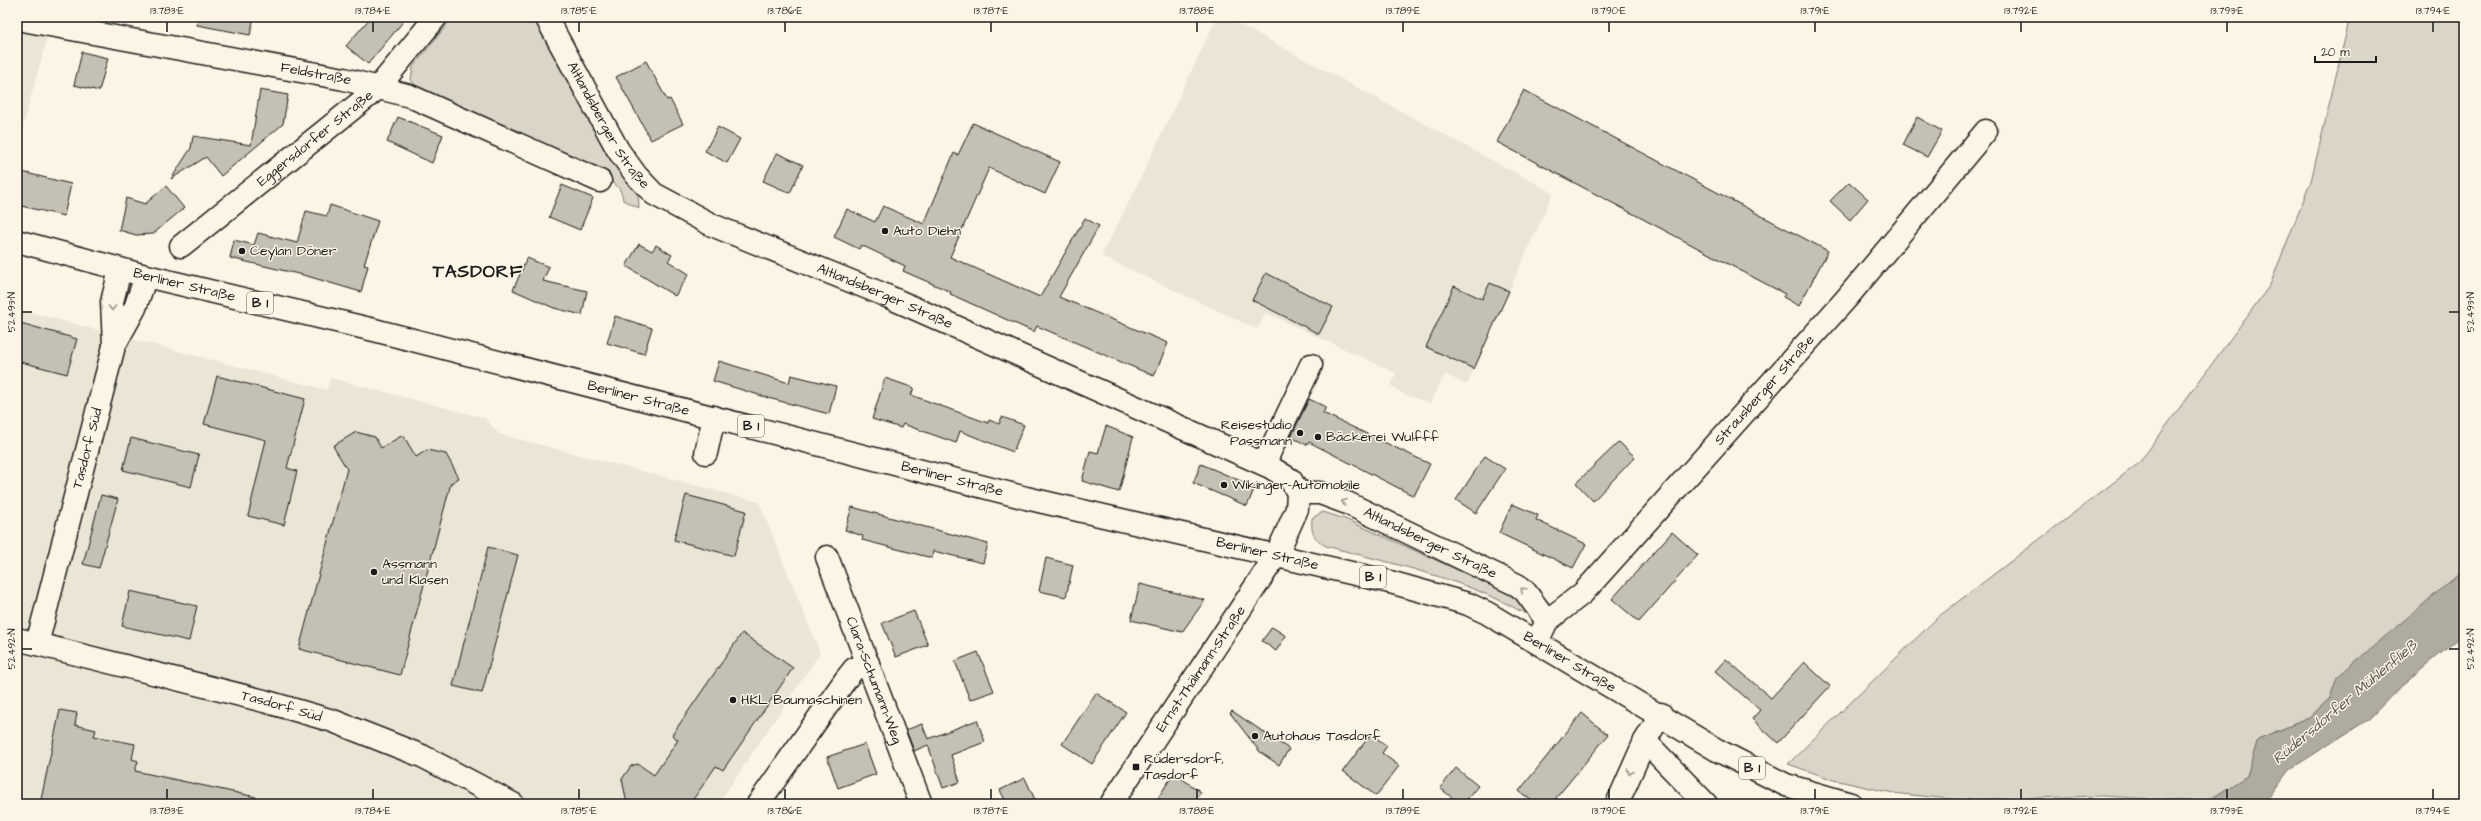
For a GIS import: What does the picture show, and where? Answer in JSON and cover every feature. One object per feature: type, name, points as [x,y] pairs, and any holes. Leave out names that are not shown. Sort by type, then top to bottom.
[{"type":"street","name":"Eggersdorfer Straße","points":[[181,246],[377,89],[436,17]]},
{"type":"street","name":"Altlandsberger Straße","points":[[546,17],[618,150],[636,175],[654,194],[712,225],[880,293],[1264,464],[1291,480],[1298,493],[1320,493],[1347,503],[1516,585],[1524,590],[1547,621]]},
{"type":"street","name":"Feldstraße","points":[[17,19],[344,79],[377,89],[410,96],[600,181]]},
{"type":"street","name":"Strausberger Straße","points":[[1536,642],[1547,621],[1583,593],[1727,435],[1846,299],[1986,131]]},
{"type":"street","name":"Berliner Straße","points":[[17,241],[120,270],[374,330],[1026,498],[1277,554],[1390,582],[1468,604],[1488,613],[1661,714],[1717,750],[1786,785],[1851,804]]},
{"type":"street","name":"Tasdorf Süd","points":[[114,346],[112,302],[120,270]]},
{"type":"street","name":"Tasdorf Süd","points":[[146,276],[135,308],[114,346],[27,641],[264,701],[333,721],[422,756],[513,804]]},
{"type":"street","points":[[1264,464],[1311,365]]},
{"type":"street","points":[[706,453],[714,417]]},
{"type":"street","points":[[1277,554],[1297,509],[1298,493]]},
{"type":"street","name":"Ernst-Thälmann-Straße","points":[[1111,804],[1277,554]]},
{"type":"street","name":"Clara-Schumann-Weg","points":[[827,557],[921,804]]},
{"type":"street","points":[[758,804],[846,679],[854,669],[868,663]]},
{"type":"street","points":[[1617,804],[1645,741],[1661,714]]},
{"type":"street","points":[[1645,741],[1706,804]]},
{"type":"shaded area","points":[[453,17],[534,17],[613,162],[638,193],[639,208],[623,200],[619,189],[605,177],[419,91],[411,80],[413,67]]},
{"type":"shaded area","points":[[1217,17],[1226,17],[1553,193],[1467,385],[1445,374],[1430,403],[1405,395],[1391,386],[1396,373],[1266,313],[1257,329],[1101,256],[1135,190]]},
{"type":"shaded area","points":[[2350,17],[2464,17],[2464,570],[2338,677],[2330,698],[2309,718],[2258,739],[2247,776],[2206,802],[2102,796],[1958,800],[1893,793],[1834,780],[1788,764],[1938,617],[2139,463],[2270,285],[2311,181]]},
{"type":"shaded area","points":[[17,28],[48,35],[17,147]]},
{"type":"shaded area","points":[[17,309],[327,390],[330,378],[485,418],[499,434],[759,502],[820,653],[718,804],[17,804]]},
{"type":"shaded area","points":[[1323,512],[1345,519],[1491,585],[1516,598],[1528,610],[1524,613],[1477,590],[1427,573],[1326,546],[1318,541],[1314,535],[1312,527],[1312,518]]},
{"type":"water","name":"Rüdersdorfer Mühlenfließ","points":[[2464,570],[2464,634],[2397,690],[2369,719],[2289,770],[2264,804],[2203,804],[2247,776],[2258,739],[2309,718],[2330,698],[2337,677]]},
{"type":"building","points":[[198,17],[254,17],[250,35],[197,25]]},
{"type":"building","points":[[371,17],[407,17],[368,64],[346,46]]},
{"type":"building","points":[[82,52],[108,58],[99,91],[74,85]]},
{"type":"building","points":[[646,61],[667,100],[670,99],[683,124],[651,140],[616,77]]},
{"type":"building","points":[[260,90],[288,95],[283,124],[221,176],[206,157],[171,179],[191,148],[193,136],[251,145]]},
{"type":"building","points":[[1524,90],[1828,251],[1799,306],[1783,297],[1785,294],[1497,142]]},
{"type":"building","points":[[398,117],[443,135],[432,163],[387,142]]},
{"type":"building","points":[[1917,117],[1942,131],[1927,157],[1903,145]]},
{"type":"building","points":[[973,123],[1060,162],[1045,194],[989,168],[950,257],[1040,297],[1085,218],[1099,226],[1059,297],[1168,343],[1154,376],[1037,326],[1034,332],[950,294],[951,292],[903,271],[905,266],[861,245],[859,249],[834,237],[847,209],[875,222],[883,206],[924,224],[954,153],[958,155]]},
{"type":"building","points":[[718,127],[740,139],[727,163],[705,151]]},
{"type":"building","points":[[777,153],[803,165],[790,193],[763,181]]},
{"type":"building","points":[[22,172],[71,184],[64,216],[17,205]]},
{"type":"building","points":[[1849,182],[1868,199],[1850,220],[1830,201]]},
{"type":"building","points":[[562,185],[593,198],[580,230],[549,217]]},
{"type":"building","points":[[166,186],[184,208],[153,234],[136,235],[119,230],[126,198],[145,204]]},
{"type":"building","points":[[330,205],[378,221],[364,265],[368,266],[361,292],[307,276],[230,258],[234,240],[254,245],[258,233],[297,243],[306,211],[327,216]]},
{"type":"building","points":[[639,244],[652,251],[656,245],[672,255],[668,261],[689,274],[675,296],[626,266]]},
{"type":"building","points":[[527,258],[549,267],[543,281],[587,291],[582,315],[554,308],[513,290]]},
{"type":"building","points":[[1266,273],[1333,307],[1319,334],[1252,300]]},
{"type":"building","points":[[1490,283],[1509,291],[1474,369],[1426,347],[1454,286],[1482,299]]},
{"type":"building","points":[[615,316],[652,328],[644,354],[607,343]]},
{"type":"building","points":[[17,322],[77,339],[67,374],[17,361]]},
{"type":"building","points":[[719,361],[789,383],[791,375],[836,386],[829,414],[713,381]]},
{"type":"building","points":[[217,376],[305,399],[287,468],[297,471],[284,525],[248,516],[266,440],[204,424]]},
{"type":"building","points":[[885,378],[914,388],[911,395],[988,423],[989,420],[999,424],[1002,417],[1024,425],[1013,452],[960,431],[956,443],[903,424],[901,428],[872,419]]},
{"type":"building","points":[[1309,399],[1326,407],[1323,413],[1430,464],[1414,496],[1309,442],[1307,445],[1291,437]]},
{"type":"building","points":[[1106,426],[1133,437],[1119,492],[1082,481],[1090,451],[1098,453]]},
{"type":"building","name":"Assmann und Klasen","points":[[356,432],[375,437],[381,448],[403,435],[416,457],[427,450],[446,454],[459,478],[451,483],[400,675],[299,649],[347,469],[333,446]]},
{"type":"building","points":[[131,438],[199,455],[191,487],[123,470]]},
{"type":"building","points":[[1619,442],[1635,457],[1593,501],[1576,483]]},
{"type":"building","points":[[1485,456],[1505,469],[1476,513],[1456,500]]},
{"type":"building","name":"Wikinger-Automobile","points":[[1201,464],[1255,487],[1247,506],[1193,483]]},
{"type":"building","points":[[101,495],[118,499],[99,568],[83,564]]},
{"type":"building","points":[[686,495],[746,511],[734,556],[674,540]]},
{"type":"building","points":[[1512,504],[1538,515],[1536,520],[1586,544],[1573,568],[1499,533]]},
{"type":"building","points":[[852,507],[988,544],[983,563],[933,551],[932,558],[862,540],[863,536],[845,530]]},
{"type":"building","points":[[1672,532],[1698,555],[1639,622],[1612,599]]},
{"type":"building","points":[[488,547],[518,555],[482,693],[453,686]]},
{"type":"building","points":[[1046,558],[1073,565],[1066,597],[1039,591]]},
{"type":"building","points":[[1140,584],[1205,600],[1182,632],[1131,620]]},
{"type":"building","points":[[130,591],[197,606],[189,641],[122,626]]},
{"type":"building","points":[[914,611],[928,645],[896,657],[882,623]]},
{"type":"building","points":[[1272,627],[1286,636],[1276,651],[1262,641]]},
{"type":"building","name":"HKL Baumaschinen","points":[[742,633],[793,668],[723,770],[716,766],[690,804],[627,804],[622,779],[631,766],[638,764],[654,775],[678,740],[672,735]]},
{"type":"building","points":[[978,652],[994,691],[970,700],[955,661]]},
{"type":"building","points":[[1726,659],[1771,698],[1804,662],[1830,686],[1778,743],[1752,719],[1760,710],[1715,671]]},
{"type":"building","points":[[1096,693],[1126,712],[1092,764],[1062,744]]},
{"type":"building","points":[[60,710],[77,713],[75,725],[96,730],[94,736],[135,744],[132,759],[138,761],[135,771],[256,797],[255,804],[40,804]]},
{"type":"building","name":"Autohaus Tasdorf","points":[[1232,711],[1289,749],[1279,765],[1260,752],[1230,713]]},
{"type":"building","points":[[1582,713],[1608,735],[1551,804],[1536,804],[1519,791]]},
{"type":"building","points":[[977,720],[985,742],[951,755],[960,782],[943,788],[928,745],[914,751],[906,730],[922,724],[928,739]]},
{"type":"building","points":[[1371,734],[1387,746],[1382,753],[1399,766],[1376,796],[1343,771]]},
{"type":"building","points":[[865,744],[876,774],[838,788],[827,757]]},
{"type":"building","points":[[1456,768],[1478,786],[1463,804],[1460,804],[1440,788]]},
{"type":"building","points":[[1174,773],[1201,792],[1193,804],[1154,804]]},
{"type":"building","points":[[1025,778],[1037,804],[1007,804],[1000,790]]},
{"type":"place","name":"Auto Diehn","points":[[885,231]]},
{"type":"place","name":"Ceylan Döner","points":[[242,251]]},
{"type":"place","name":"Reisestudio Passmann","points":[[1300,433]]},
{"type":"place","name":"Bäckerei Wulfff","points":[[1318,437]]},
{"type":"place","name":"Wikinger-Automobile","points":[[1224,485]]},
{"type":"place","name":"Assmann und Klasen","points":[[374,572]]},
{"type":"place","name":"HKL Baumaschinen","points":[[733,700]]},
{"type":"place","name":"Autohaus Tasdorf","points":[[1255,736]]},
{"type":"place","name":"Rüdersdorf, Tasdorf","points":[[1136,767]]},
{"type":"district","name":"TASDORF","points":[[478,271]]}]
